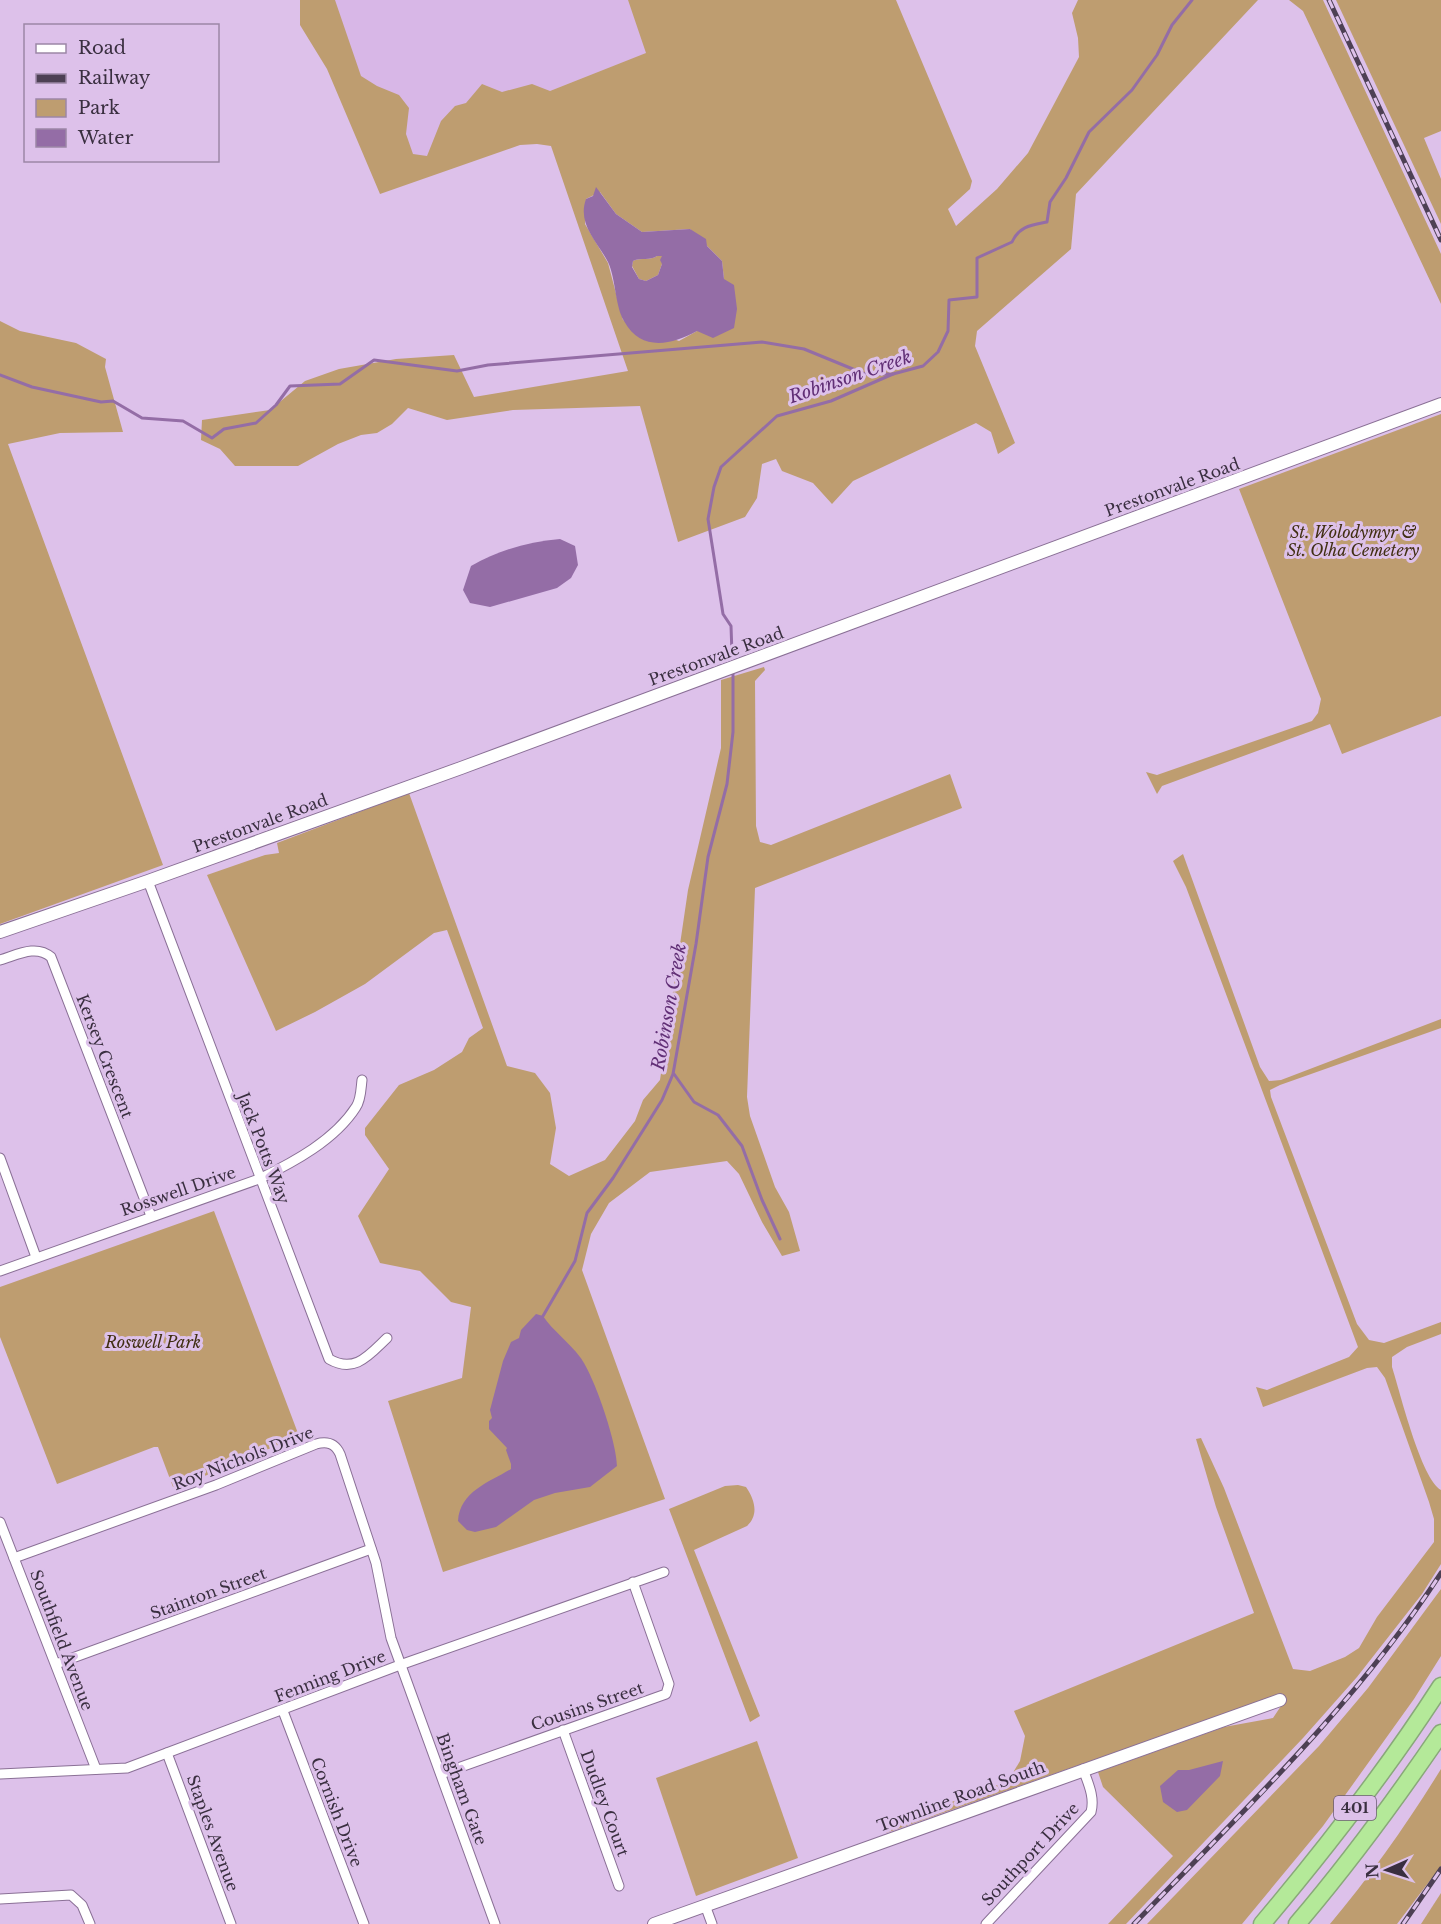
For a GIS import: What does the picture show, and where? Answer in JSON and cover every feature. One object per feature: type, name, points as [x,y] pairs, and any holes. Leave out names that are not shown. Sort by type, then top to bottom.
[{"type":"highway","name":"401","points":[[1262,1924],[1303,1876],[1384,1769],[1441,1686]]},
{"type":"highway","name":"401","points":[[1297,1924],[1337,1876],[1441,1732]]},
{"type":"street","name":"Prestonvale Road","points":[[0,932],[450,772],[1441,405]]},
{"type":"street","name":"Jack Potts Way","points":[[148,881],[329,1359],[339,1365],[353,1364],[366,1358],[387,1338]]},
{"type":"street","name":"Kersey Crescent","points":[[0,960],[33,950],[40,950],[51,957],[151,1216]]},
{"type":"street","name":"Rosswell Drive","points":[[0,1271],[260,1179],[292,1163],[317,1147],[358,1105],[362,1080]]},
{"type":"street","points":[[0,1158],[36,1257]]},
{"type":"street","name":"Roy Nichols Drive","points":[[14,1558],[216,1485],[306,1447],[326,1442],[334,1446],[340,1454],[371,1549],[391,1638],[400,1665]]},
{"type":"street","name":"Southfield Avenue","points":[[0,1522],[96,1769]]},
{"type":"street","name":"Stainton Street","points":[[56,1664],[371,1549]]},
{"type":"street","name":"Fenning Drive","points":[[0,1774],[127,1768],[400,1665],[664,1572]]},
{"type":"street","name":"Cousins Street","points":[[441,1774],[666,1694],[669,1684],[633,1582]]},
{"type":"street","name":"Bingham Gate","points":[[400,1665],[495,1924]]},
{"type":"street","name":"Townline Road South","points":[[654,1924],[1280,1700]]},
{"type":"street","name":"Cornish Drive","points":[[283,1711],[364,1924]]},
{"type":"street","name":"Dudley Court","points":[[563,1730],[619,1886]]},
{"type":"street","name":"Staples Avenue","points":[[167,1753],[231,1924]]},
{"type":"street","name":"Southport Drive","points":[[986,1924],[1091,1812],[1092,1794],[1083,1769]]},
{"type":"street","points":[[0,1899],[71,1895],[82,1905],[90,1924]]},
{"type":"street","points":[[705,1905],[712,1924]]},
{"type":"shaded area","points":[[313,0],[628,0],[647,53],[550,91],[382,190]]},
{"type":"green space","points":[[300,0],[335,0],[361,76],[399,95],[409,108],[406,134],[413,154],[427,156],[441,121],[455,106],[466,103],[482,84],[502,92],[532,84],[550,91],[646,53],[628,0],[896,0],[972,181],[970,189],[948,209],[956,226],[997,189],[1028,153],[1079,57],[1078,38],[1072,13],[1078,0],[1258,0],[1076,194],[1071,249],[977,331],[975,346],[1015,443],[998,454],[991,432],[976,423],[853,481],[832,504],[813,483],[782,471],[776,459],[762,464],[757,498],[745,517],[678,542],[640,406],[513,410],[447,420],[408,408],[392,424],[377,433],[361,435],[338,444],[298,466],[235,466],[220,449],[201,440],[202,420],[270,410],[305,381],[339,369],[396,359],[454,355],[474,397],[628,371],[551,146],[520,145],[380,194],[327,69],[300,25]],"holes":[[[600,192],[616,214],[642,232],[690,229],[722,261],[724,279],[697,331],[679,341],[623,320],[608,263],[585,224],[586,199]]]},
{"type":"green space","points":[[1289,0],[1323,0],[1441,254],[1441,304],[1303,11]]},
{"type":"green space","points":[[1336,0],[1441,0],[1441,131],[1424,138],[1441,179],[1441,224]]},
{"type":"green space","points":[[662,256],[658,275],[646,281],[639,279],[632,266],[633,261]]},
{"type":"green space","points":[[0,321],[20,331],[76,343],[106,359],[105,367],[123,432],[60,433],[8,444],[163,865],[0,924]]},
{"type":"green space","name":"St. Wolodymyr & St. Olha Cemetery","points":[[1441,414],[1441,716],[1342,754],[1330,724],[1162,786],[1157,794],[1146,772],[1157,775],[1312,721],[1318,713],[1321,699],[1239,489]]},
{"type":"green space","points":[[764,667],[765,670],[755,681],[756,826],[760,842],[771,845],[950,774],[962,808],[755,888],[747,1097],[750,1116],[775,1187],[789,1212],[800,1251],[782,1256],[762,1222],[739,1174],[727,1161],[650,1172],[609,1203],[591,1234],[582,1270],[665,1499],[443,1572],[388,1401],[462,1378],[471,1307],[451,1302],[420,1271],[380,1263],[358,1216],[389,1169],[365,1135],[365,1128],[399,1085],[434,1070],[462,1052],[469,1038],[483,1028],[447,930],[434,933],[365,984],[276,1031],[207,875],[265,855],[279,853],[277,843],[409,793],[507,1066],[535,1073],[550,1093],[556,1128],[550,1164],[569,1176],[605,1160],[635,1121],[643,1100],[660,1080],[688,890],[721,748],[721,680]]},
{"type":"green space","points":[[1183,854],[1260,1067],[1269,1081],[1281,1080],[1441,1019],[1441,1028],[1270,1090],[1357,1324],[1369,1340],[1384,1343],[1441,1322],[1441,1334],[1407,1347],[1392,1357],[1392,1367],[1419,1453],[1433,1483],[1441,1490],[1441,1564],[1422,1594],[1357,1677],[1303,1738],[1126,1924],[1108,1924],[1173,1856],[1103,1787],[1098,1772],[1224,1727],[1273,1718],[1281,1706],[1275,1696],[886,1833],[884,1827],[1008,1781],[1020,1761],[1025,1736],[1014,1711],[1254,1613],[1216,1507],[1196,1439],[1201,1438],[1224,1488],[1293,1669],[1310,1671],[1345,1657],[1359,1648],[1377,1617],[1434,1542],[1434,1519],[1429,1502],[1385,1378],[1377,1367],[1367,1368],[1263,1407],[1256,1387],[1267,1390],[1349,1357],[1358,1347],[1186,887],[1173,861]]},
{"type":"green space","name":"Roswell Park","points":[[214,1211],[299,1436],[210,1474],[173,1487],[158,1447],[57,1484],[0,1337],[0,1287]]},
{"type":"green space","points":[[725,1486],[746,1487],[752,1497],[754,1512],[751,1522],[747,1526],[694,1550],[760,1716],[750,1722],[669,1509]]},
{"type":"green space","points":[[1441,1589],[1441,1656],[1414,1699],[1323,1826],[1242,1924],[1147,1924],[1319,1746],[1368,1688]]},
{"type":"green space","points":[[757,1741],[798,1858],[696,1896],[656,1778]]},
{"type":"green space","points":[[1441,1769],[1441,1866],[1397,1924],[1330,1924],[1388,1849]]},
{"type":"green space","points":[[1441,1893],[1441,1924],[1421,1924]]},
{"type":"water","points":[[596,187],[616,214],[642,232],[690,229],[706,239],[707,246],[722,261],[724,279],[734,285],[737,309],[734,328],[713,338],[697,331],[677,340],[657,343],[639,338],[631,331],[621,315],[608,262],[586,224],[584,208],[586,199],[593,196]],"holes":[[[662,256],[658,275],[646,281],[639,279],[632,267],[633,261]]]},
{"type":"water","points":[[560,539],[575,546],[578,565],[571,578],[557,588],[490,607],[470,603],[463,590],[471,566],[492,555],[514,548]]},
{"type":"water","points":[[536,1314],[543,1316],[586,1366],[609,1426],[617,1466],[590,1487],[555,1493],[534,1500],[496,1527],[475,1532],[467,1530],[458,1521],[464,1502],[477,1489],[511,1469],[507,1448],[489,1429],[489,1421],[492,1418],[490,1410],[503,1361],[511,1342],[519,1338],[521,1330]]},
{"type":"water","points":[[1223,1761],[1220,1776],[1187,1810],[1177,1812],[1163,1802],[1160,1786],[1178,1770],[1189,1770]]},
{"type":"waterway","name":"Robinson Creek","points":[[732,654],[731,626],[723,614],[708,519],[714,487],[721,467],[777,416],[831,401],[893,374],[923,366],[938,352],[948,331],[949,300],[977,297],[977,258],[1012,242],[1022,229],[1047,222],[1050,202],[1066,178],[1089,132],[1132,90],[1157,55],[1172,25],[1192,0]]},
{"type":"waterway","points":[[0,375],[32,387],[101,402],[113,401],[142,418],[183,421],[212,438],[224,429],[256,423],[276,405],[290,386],[340,384],[374,360],[457,371],[488,365],[762,342],[804,349],[865,374],[893,374]]},
{"type":"waterway","name":"Robinson Creek","points":[[543,1316],[575,1261],[587,1213],[613,1178],[662,1100],[673,1074],[696,944],[708,857],[727,784],[733,732],[733,674]]},
{"type":"waterway","points":[[674,1074],[694,1102],[718,1115],[742,1146],[762,1200],[780,1239]]},
{"type":"railway","points":[[1329,0],[1441,240]]},
{"type":"railway","points":[[1134,1924],[1296,1756],[1335,1712],[1408,1621],[1441,1573]]},
{"type":"railway","points":[[1403,1924],[1441,1869]]}]
